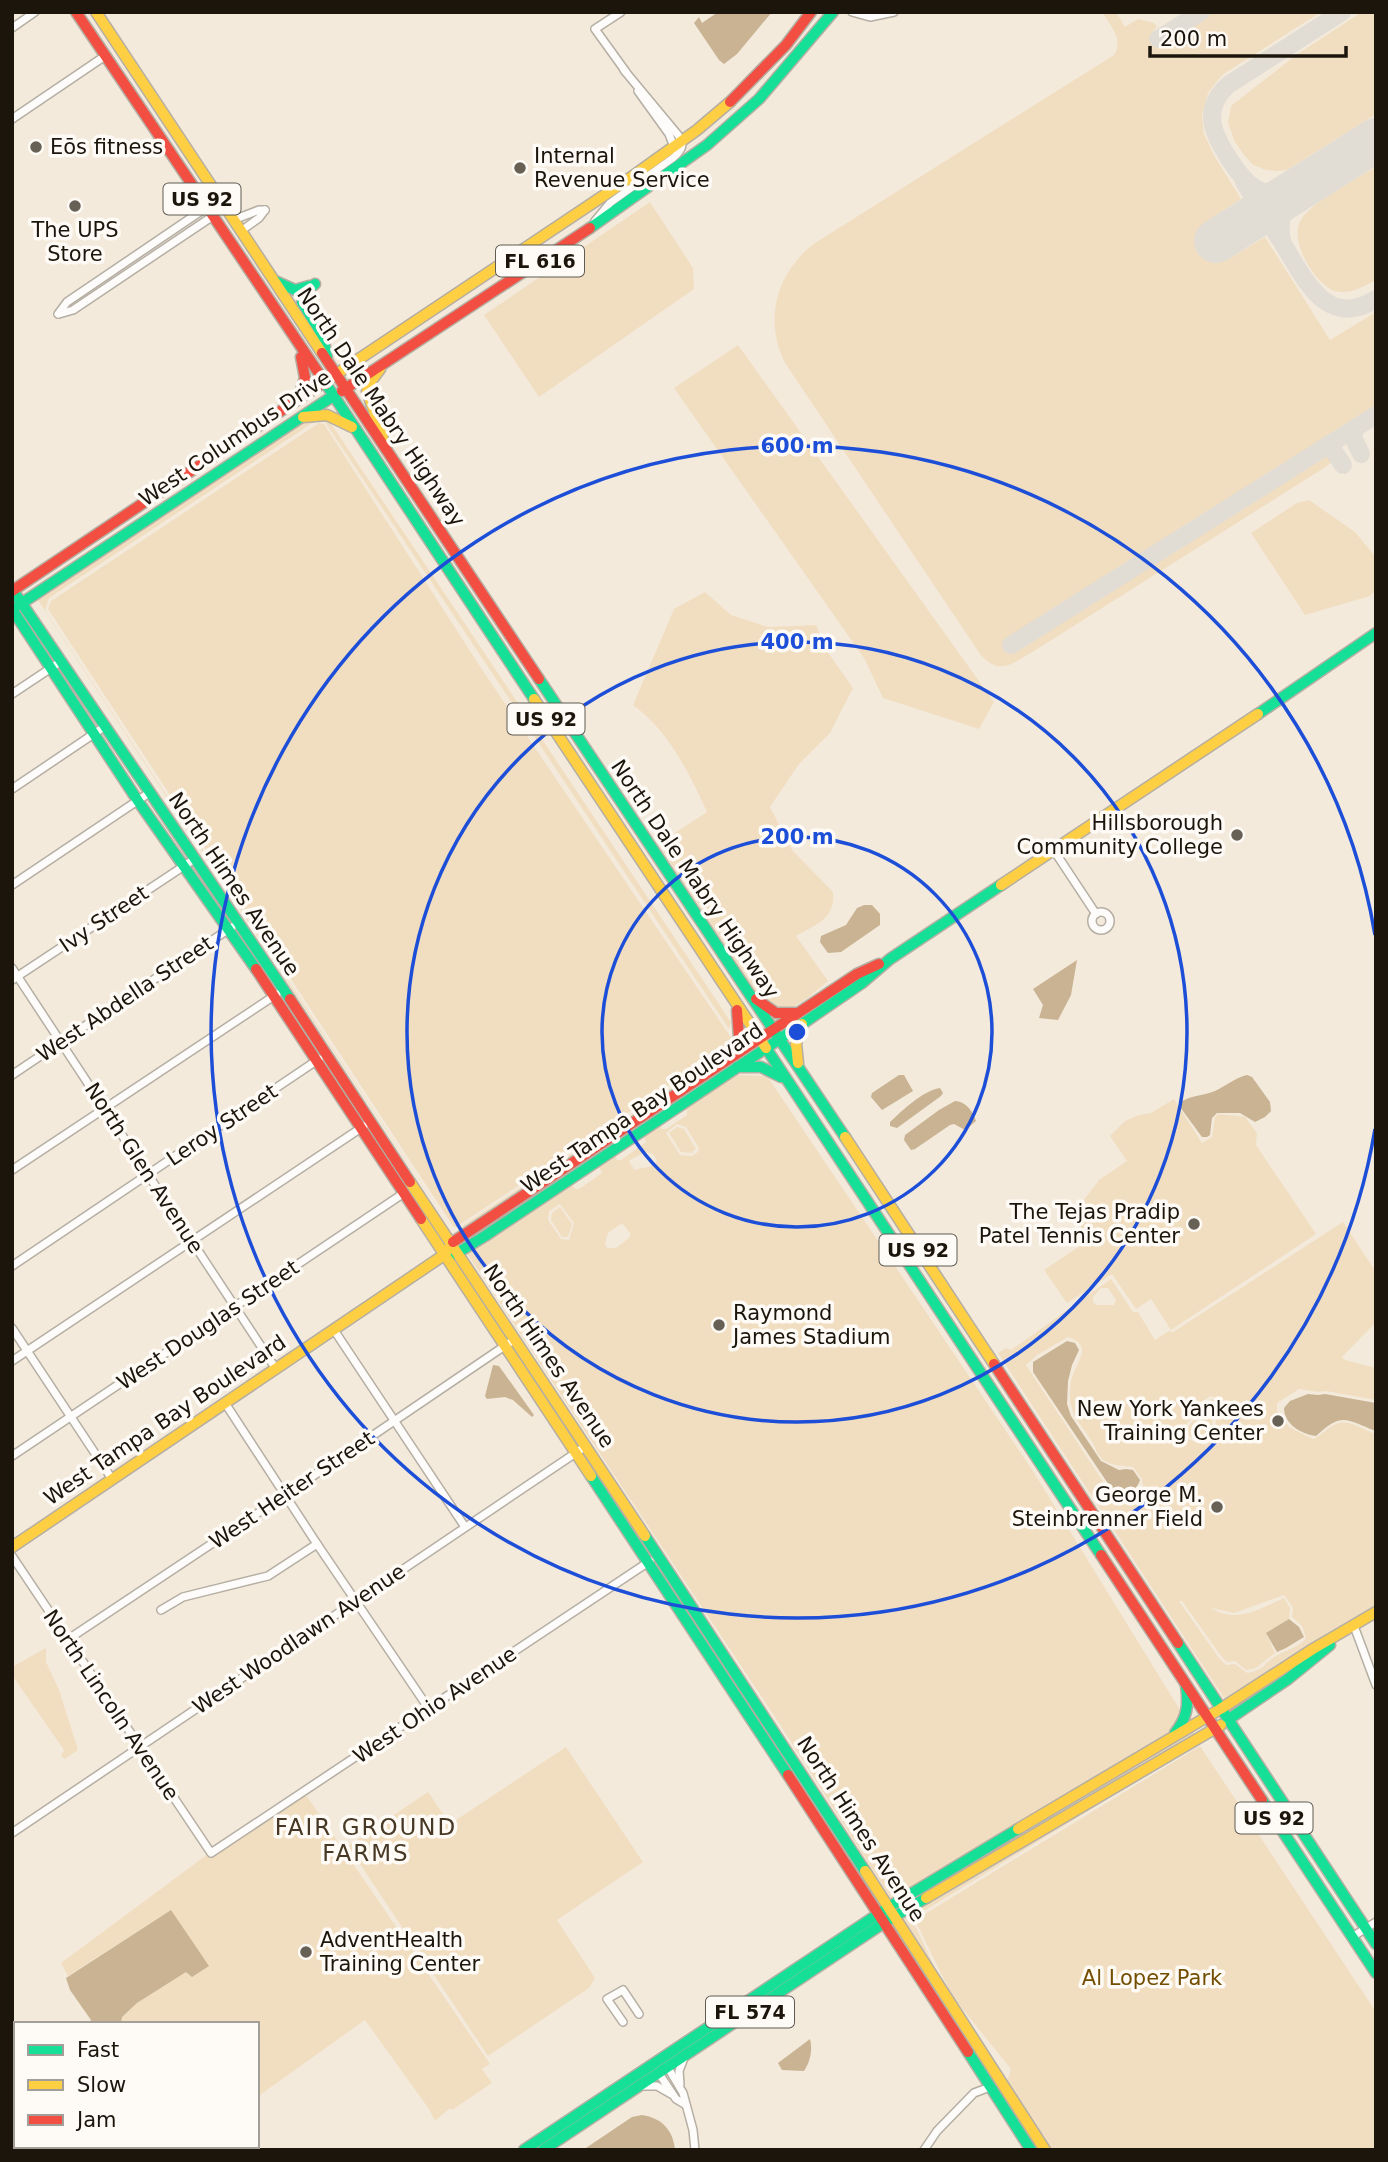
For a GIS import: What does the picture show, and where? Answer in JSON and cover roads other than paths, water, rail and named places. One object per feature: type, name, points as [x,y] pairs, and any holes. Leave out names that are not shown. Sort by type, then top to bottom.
[{"type":"main road","name":"North Dale Mabry Highway","points":[[76,12],[290,332]]},
{"type":"main road","points":[[83,12],[101,14]]},
{"type":"main road","name":"FL 616","points":[[678,144],[744,91],[785,47],[811,12]]},
{"type":"main road","name":"West Columbus Drive","points":[[17,606],[588,230],[689,159],[759,99],[833,12]]},
{"type":"main road","name":"North Dale Mabry Highway","points":[[101,14],[176,134],[800,1069],[1376,1944]]},
{"type":"main road","points":[[105,56],[118,57],[131,65]]},
{"type":"main road","points":[[163,142],[176,134]]},
{"type":"main road","name":"West Columbus Drive","points":[[13,590],[678,144]]},
{"type":"main road","points":[[208,207],[217,208],[233,229],[241,232]]},
{"type":"main road","points":[[273,280],[295,290],[315,284],[305,292],[302,302],[323,336],[328,363]]},
{"type":"main road","points":[[290,332],[307,371],[298,399]]},
{"type":"main road","name":"US 92","points":[[290,332],[324,382]]},
{"type":"main road","points":[[389,360],[371,381],[367,391],[390,455]]},
{"type":"main road","name":"North Dale Mabry Highway","points":[[324,382],[1376,1973]]},
{"type":"main road","points":[[303,417],[327,415],[355,428]]},
{"type":"main road","points":[[171,485],[180,499]]},
{"type":"main road","name":"North Himes Avenue","points":[[13,590],[17,606],[51,668],[404,1193],[882,1918],[1031,2150]]},
{"type":"main road","name":"North Himes Avenue","points":[[17,606],[60,662],[196,858],[889,1906],[1045,2150]]},
{"type":"main road","name":"West Tampa Bay Boulevard","points":[[443,1255],[457,1253],[668,1114],[862,983],[890,959],[1053,848],[1376,634]]},
{"type":"main road","points":[[572,759],[586,750]]},
{"type":"main road","name":"West Tampa Bay Boulevard","points":[[12,1547],[443,1255],[451,1243],[857,974],[890,959]]},
{"type":"main road","points":[[255,968],[265,962]]},
{"type":"main road","points":[[750,994],[776,1013],[798,1013]]},
{"type":"main road","points":[[726,1060],[739,1038],[736,1007]]},
{"type":"main road","points":[[800,1069],[796,1044],[802,1024]]},
{"type":"main road","points":[[737,1067],[761,1067],[785,1080]]},
{"type":"main road","points":[[680,1091],[687,1101]]},
{"type":"main road","points":[[661,1103],[668,1114]]},
{"type":"main road","points":[[602,1143],[609,1153]]},
{"type":"main road","points":[[518,1199],[525,1209]]},
{"type":"main road","points":[[440,1225],[459,1232],[478,1226]]},
{"type":"main road","points":[[985,1382],[999,1373]]},
{"type":"main road","points":[[1222,1708],[1376,1612]]},
{"type":"main road","points":[[1229,1719],[1287,1679],[1354,1626]]},
{"type":"main road","points":[[732,1690],[741,1682]]},
{"type":"main road","points":[[1171,1737],[1188,1712],[1185,1682]]},
{"type":"main road","name":"FL 574","points":[[543,2150],[686,2055],[882,1918],[889,1906],[1222,1708]]},
{"type":"main road","name":"FL 574","points":[[524,2150],[666,2054],[882,1918],[895,1916],[1229,1719]]},
{"type":"street","points":[[12,28],[35,12]]},
{"type":"street","points":[[588,230],[610,203],[681,150],[643,90],[624,70],[596,29],[621,12]]},
{"type":"street","points":[[852,12],[870,17],[894,12]]},
{"type":"street","points":[[12,119],[105,56]]},
{"type":"street","points":[[208,207],[73,310],[58,314],[67,302],[208,207]]},
{"type":"street","points":[[233,220],[265,209],[259,218],[241,232]]},
{"type":"street","points":[[12,694],[60,662]]},
{"type":"street","points":[[12,789],[104,727]]},
{"type":"street","points":[[12,885],[149,793]]},
{"type":"street","points":[[1053,848],[1096,914]]},
{"type":"street","name":"Ivy Street","points":[[15,978],[196,858]]},
{"type":"street","name":"West Abdella Street","points":[[12,1075],[239,923]]},
{"type":"street","name":"North Glen Avenue","points":[[12,968],[15,978],[61,1042],[276,1369]]},
{"type":"street","points":[[12,1170],[283,989]]},
{"type":"street","name":"Leroy Street","points":[[12,1266],[326,1054]]},
{"type":"street","points":[[12,1361],[371,1122]]},
{"type":"street","name":"West Douglas Street","points":[[12,1456],[404,1193]]},
{"type":"street","points":[[12,1328],[112,1479]]},
{"type":"street","points":[[334,1330],[465,1527]]},
{"type":"street","name":"West Heiter Street","points":[[67,1640],[515,1339]]},
{"type":"street","points":[[225,1403],[429,1709]]},
{"type":"street","name":"West Woodlawn Avenue","points":[[12,1833],[586,1446]]},
{"type":"street","points":[[161,1610],[183,1597],[268,1576],[317,1544]]},
{"type":"street","name":"North Lincoln Avenue","points":[[12,1556],[211,1853]]},
{"type":"street","name":"West Ohio Avenue","points":[[211,1853],[658,1556]]},
{"type":"street","points":[[1354,1626],[1376,1685]]},
{"type":"street","points":[[1352,1937],[1376,1922]]},
{"type":"street","points":[[623,2022],[607,1999],[623,1990],[639,2014]]},
{"type":"street","points":[[666,2054],[663,2070],[675,2097]]},
{"type":"street","points":[[686,2055],[679,2071],[695,2150]]},
{"type":"street","points":[[651,2064],[663,2070],[682,2091]]},
{"type":"street","points":[[639,2086],[657,2086],[686,2105]]},
{"type":"street","points":[[924,2150],[937,2131],[974,2094],[990,2087]]},
{"type":"place","name":"Eōs fitness","points":[[36,147]]},
{"type":"place","name":"Internal Revenue Service","points":[[520,168]]},
{"type":"place","name":"The UPS Store","points":[[75,206]]},
{"type":"place","name":"Hillsborough Community College","points":[[1237,835]]},
{"type":"place","name":"The Tejas Pradip Patel Tennis Center","points":[[1194,1224]]},
{"type":"place","name":"Raymond James Stadium","points":[[719,1325]]},
{"type":"place","name":"New York Yankees Training Center","points":[[1278,1421]]},
{"type":"place","name":"George M. Steinbrenner Field","points":[[1217,1507]]},
{"type":"place","name":"AdventHealth Training Center","points":[[306,1952]]},
{"type":"district","name":"FAIR GROUND FARMS","points":[[366,1840]]},
{"type":"park label","name":"Al Lopez Park","points":[[1152,1978]]}]
